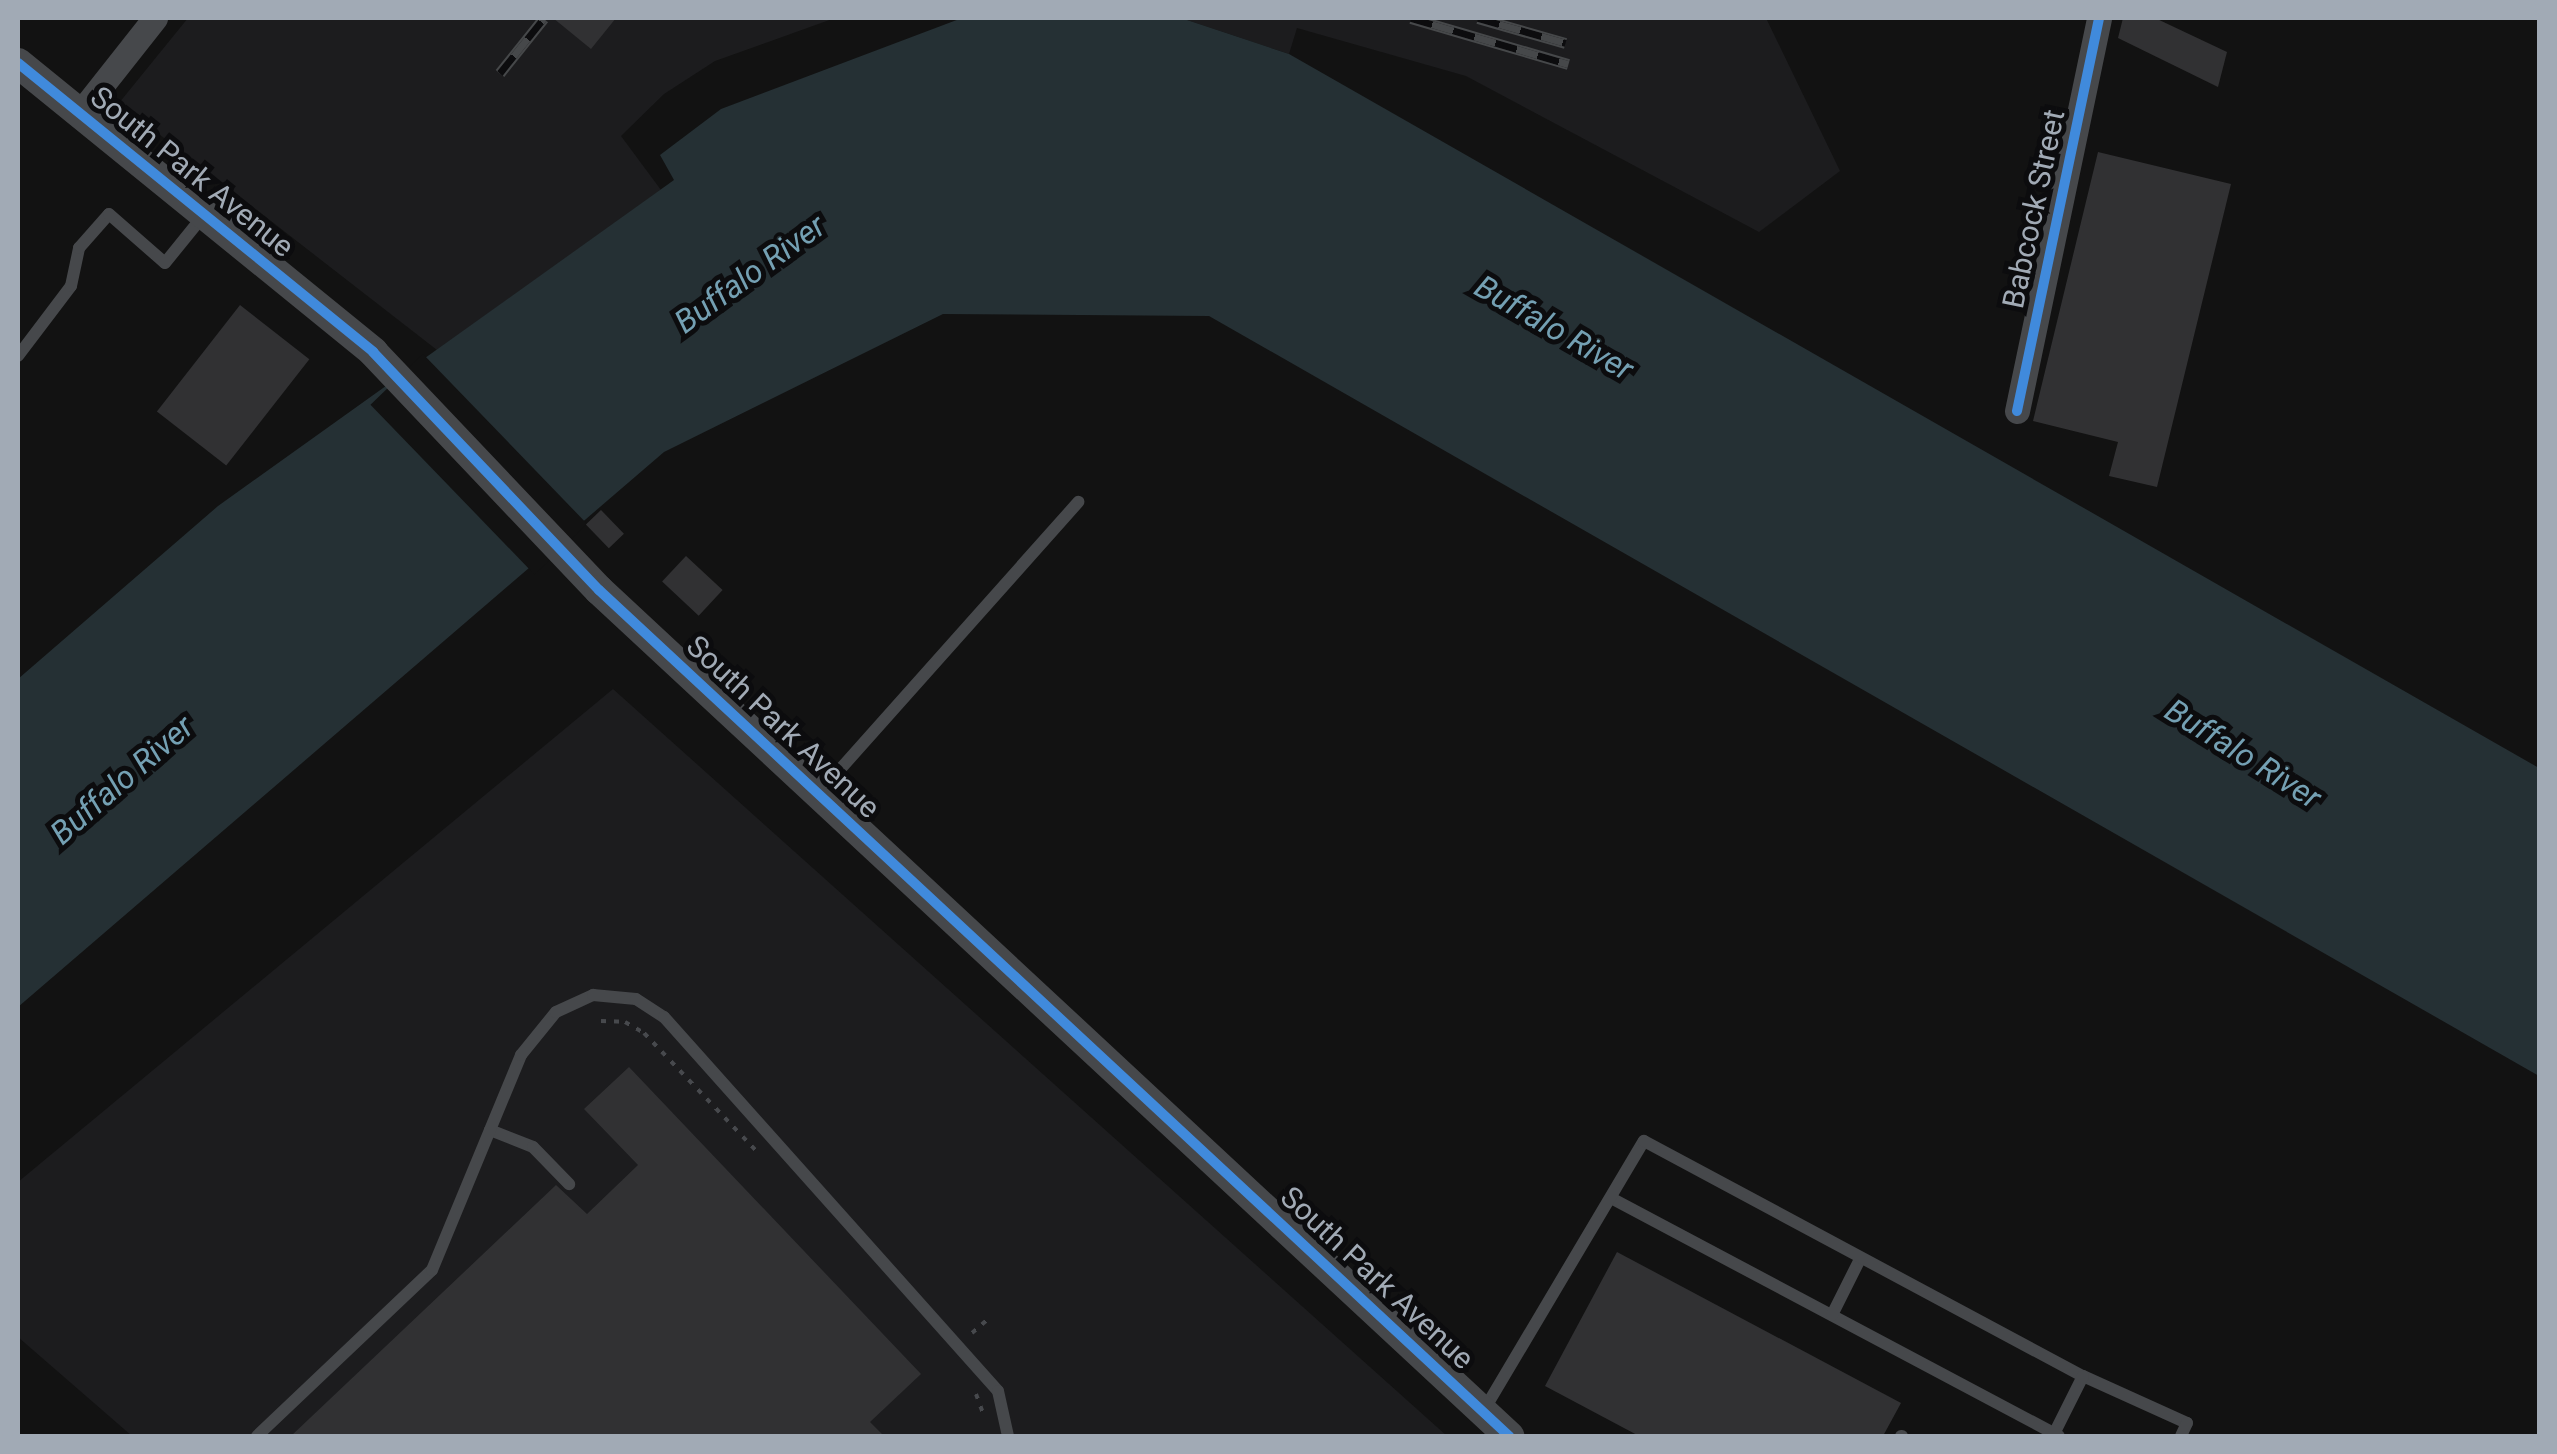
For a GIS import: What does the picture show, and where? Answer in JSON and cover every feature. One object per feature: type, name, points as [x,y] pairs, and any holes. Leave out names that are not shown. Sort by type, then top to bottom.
[{"type":"street","points":[[80,113],[156,18]]},
{"type":"street","name":"Babcock Street","points":[[2018,411],[2099,18]]},
{"type":"street","name":"South Park Avenue","points":[[18,63],[373,352],[599,590],[1508,1436]]},
{"type":"lane","points":[[18,356],[71,286],[79,248],[108,214],[164,263],[206,214]]},
{"type":"lane","points":[[818,793],[1078,502]]},
{"type":"lane","points":[[256,1436],[432,1270],[521,1055],[556,1012],[593,995],[636,1000],[664,1016],[998,1391],[1008,1436]]},
{"type":"lane","points":[[490,1130],[533,1147],[569,1184]]},
{"type":"lane","points":[[1483,1412],[1644,1141],[1859,1261],[2082,1376],[2187,1423],[2181,1436]]},
{"type":"lane","points":[[1611,1198],[2056,1435],[2082,1376]]},
{"type":"lane","points":[[1832,1316],[1859,1261]]},
{"type":"shaded area","points":[[188,18],[835,18],[715,61],[664,94],[621,136],[661,190],[437,350],[119,103]]},
{"type":"shaded area","points":[[1181,18],[1766,18],[1840,171],[1759,232],[1466,76],[1297,28],[1289,54]]},
{"type":"shaded area","points":[[613,689],[1447,1436],[132,1436],[18,1337],[18,1182]]},
{"type":"water","name":"Buffalo River","points":[[962,18],[1181,18],[1289,54],[2539,768],[2539,1076],[1209,316],[943,314],[664,452],[18,1007],[18,679],[218,506],[674,180],[660,155],[721,109]]},
{"type":"pier","points":[[423,354],[587,524],[534,574],[370,405]]},
{"type":"building","points":[[553,18],[616,18],[591,49]]},
{"type":"building","points":[[2123,18],[2155,18],[2227,52],[2218,87],[2118,38]]},
{"type":"building","points":[[2098,152],[2231,184],[2157,487],[2109,476],[2118,442],[2033,421]]},
{"type":"building","points":[[240,305],[309,359],[226,466],[157,411]]},
{"type":"building","points":[[601,510],[624,534],[609,548],[586,525]]},
{"type":"building","points":[[686,556],[723,590],[699,616],[662,582]]},
{"type":"building","points":[[629,1067],[921,1374],[870,1422],[884,1436],[291,1436],[556,1185],[587,1214],[638,1165],[584,1109]]},
{"type":"building","points":[[1617,1252],[1901,1403],[1883,1436],[1639,1436],[1545,1386]]},
{"type":"railway","points":[[500,73],[544,18]]},
{"type":"railway","points":[[1411,18],[1568,64]]},
{"type":"railway","points":[[1478,18],[1566,43]]},
{"type":"cycle path","points":[[2017,411],[2099,18]]},
{"type":"cycle path","points":[[18,63],[373,352],[599,590],[1509,1436]]}]
